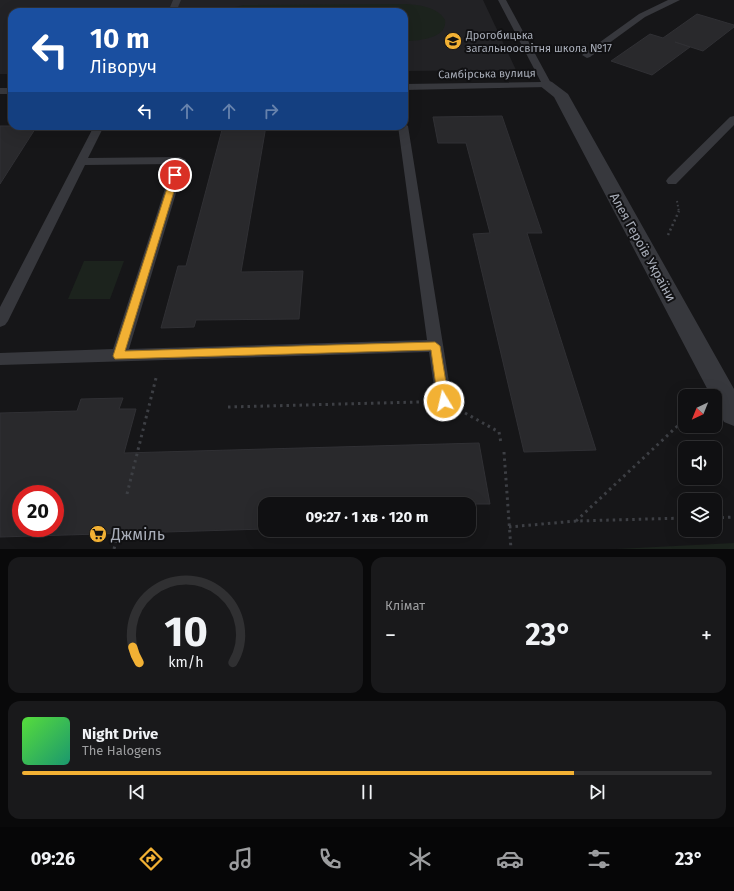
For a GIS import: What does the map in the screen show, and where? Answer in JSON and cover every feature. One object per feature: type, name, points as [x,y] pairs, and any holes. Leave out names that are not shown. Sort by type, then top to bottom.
[{"type":"street","name":"Алея Героїв України","points":[[547,85],[560,94],[734,414]]},
{"type":"lane","name":"Самбірська вулиця","points":[[408,87],[547,85],[502,0]]},
{"type":"lane","points":[[587,55],[653,9],[666,2],[676,0]]},
{"type":"lane","points":[[672,181],[734,119]]},
{"type":"lane","points":[[0,321],[97,130]]},
{"type":"lane","points":[[404,130],[444,401]]},
{"type":"lane","points":[[81,162],[180,160],[119,356]]},
{"type":"lane","points":[[0,359],[435,346]]},
{"type":"path","points":[[652,264],[679,213],[672,181]]},
{"type":"path","points":[[127,494],[162,354]]},
{"type":"path","points":[[228,407],[444,401],[499,432],[501,443]]},
{"type":"path","points":[[576,521],[678,426]]},
{"type":"path","points":[[504,452],[511,549]]},
{"type":"path","points":[[722,518],[734,517]]},
{"type":"path","points":[[509,528],[576,521],[678,518]]},
{"type":"path","points":[[114,549],[118,534]]},
{"type":"shaded area","name":"Дрогобицька загальноосвітня школа №17","points":[[0,0],[483,0],[516,70],[408,71],[408,8],[8,8],[8,74],[0,74]]},
{"type":"shaded area","points":[[406,4],[433,9],[445,20],[445,26],[437,35],[430,38],[408,41],[408,8],[231,8],[244,5]]},
{"type":"shaded area","points":[[84,261],[124,261],[110,299],[68,299]]},
{"type":"shaded area","points":[[734,543],[734,549],[616,549]]},
{"type":"building","points":[[697,14],[734,25],[734,27],[703,51],[675,42],[690,47],[652,75],[611,61],[650,34],[663,38]]},
{"type":"building","points":[[502,116],[542,233],[527,233],[596,450],[524,452],[473,234],[490,233],[466,143],[438,143],[433,117]]},
{"type":"building","points":[[0,126],[8,126],[8,130],[34,130],[0,184]]},
{"type":"building","points":[[222,130],[265,130],[241,272],[303,271],[299,319],[196,320],[194,327],[161,328],[178,266],[186,266]]},
{"type":"building","points":[[123,398],[119,409],[136,409],[124,453],[479,443],[490,504],[476,504],[476,497],[258,497],[258,529],[64,535],[64,485],[12,485],[12,537],[0,537],[0,413],[77,411],[81,399]]},
{"type":"place","name":"Дрогобицька загальноосвітня школа №17","points":[[453,41]]},
{"type":"place","name":"Джміль","points":[[98,534]]},
{"type":"route","points":[[175,175],[119,356],[435,346],[444,401]]}]
